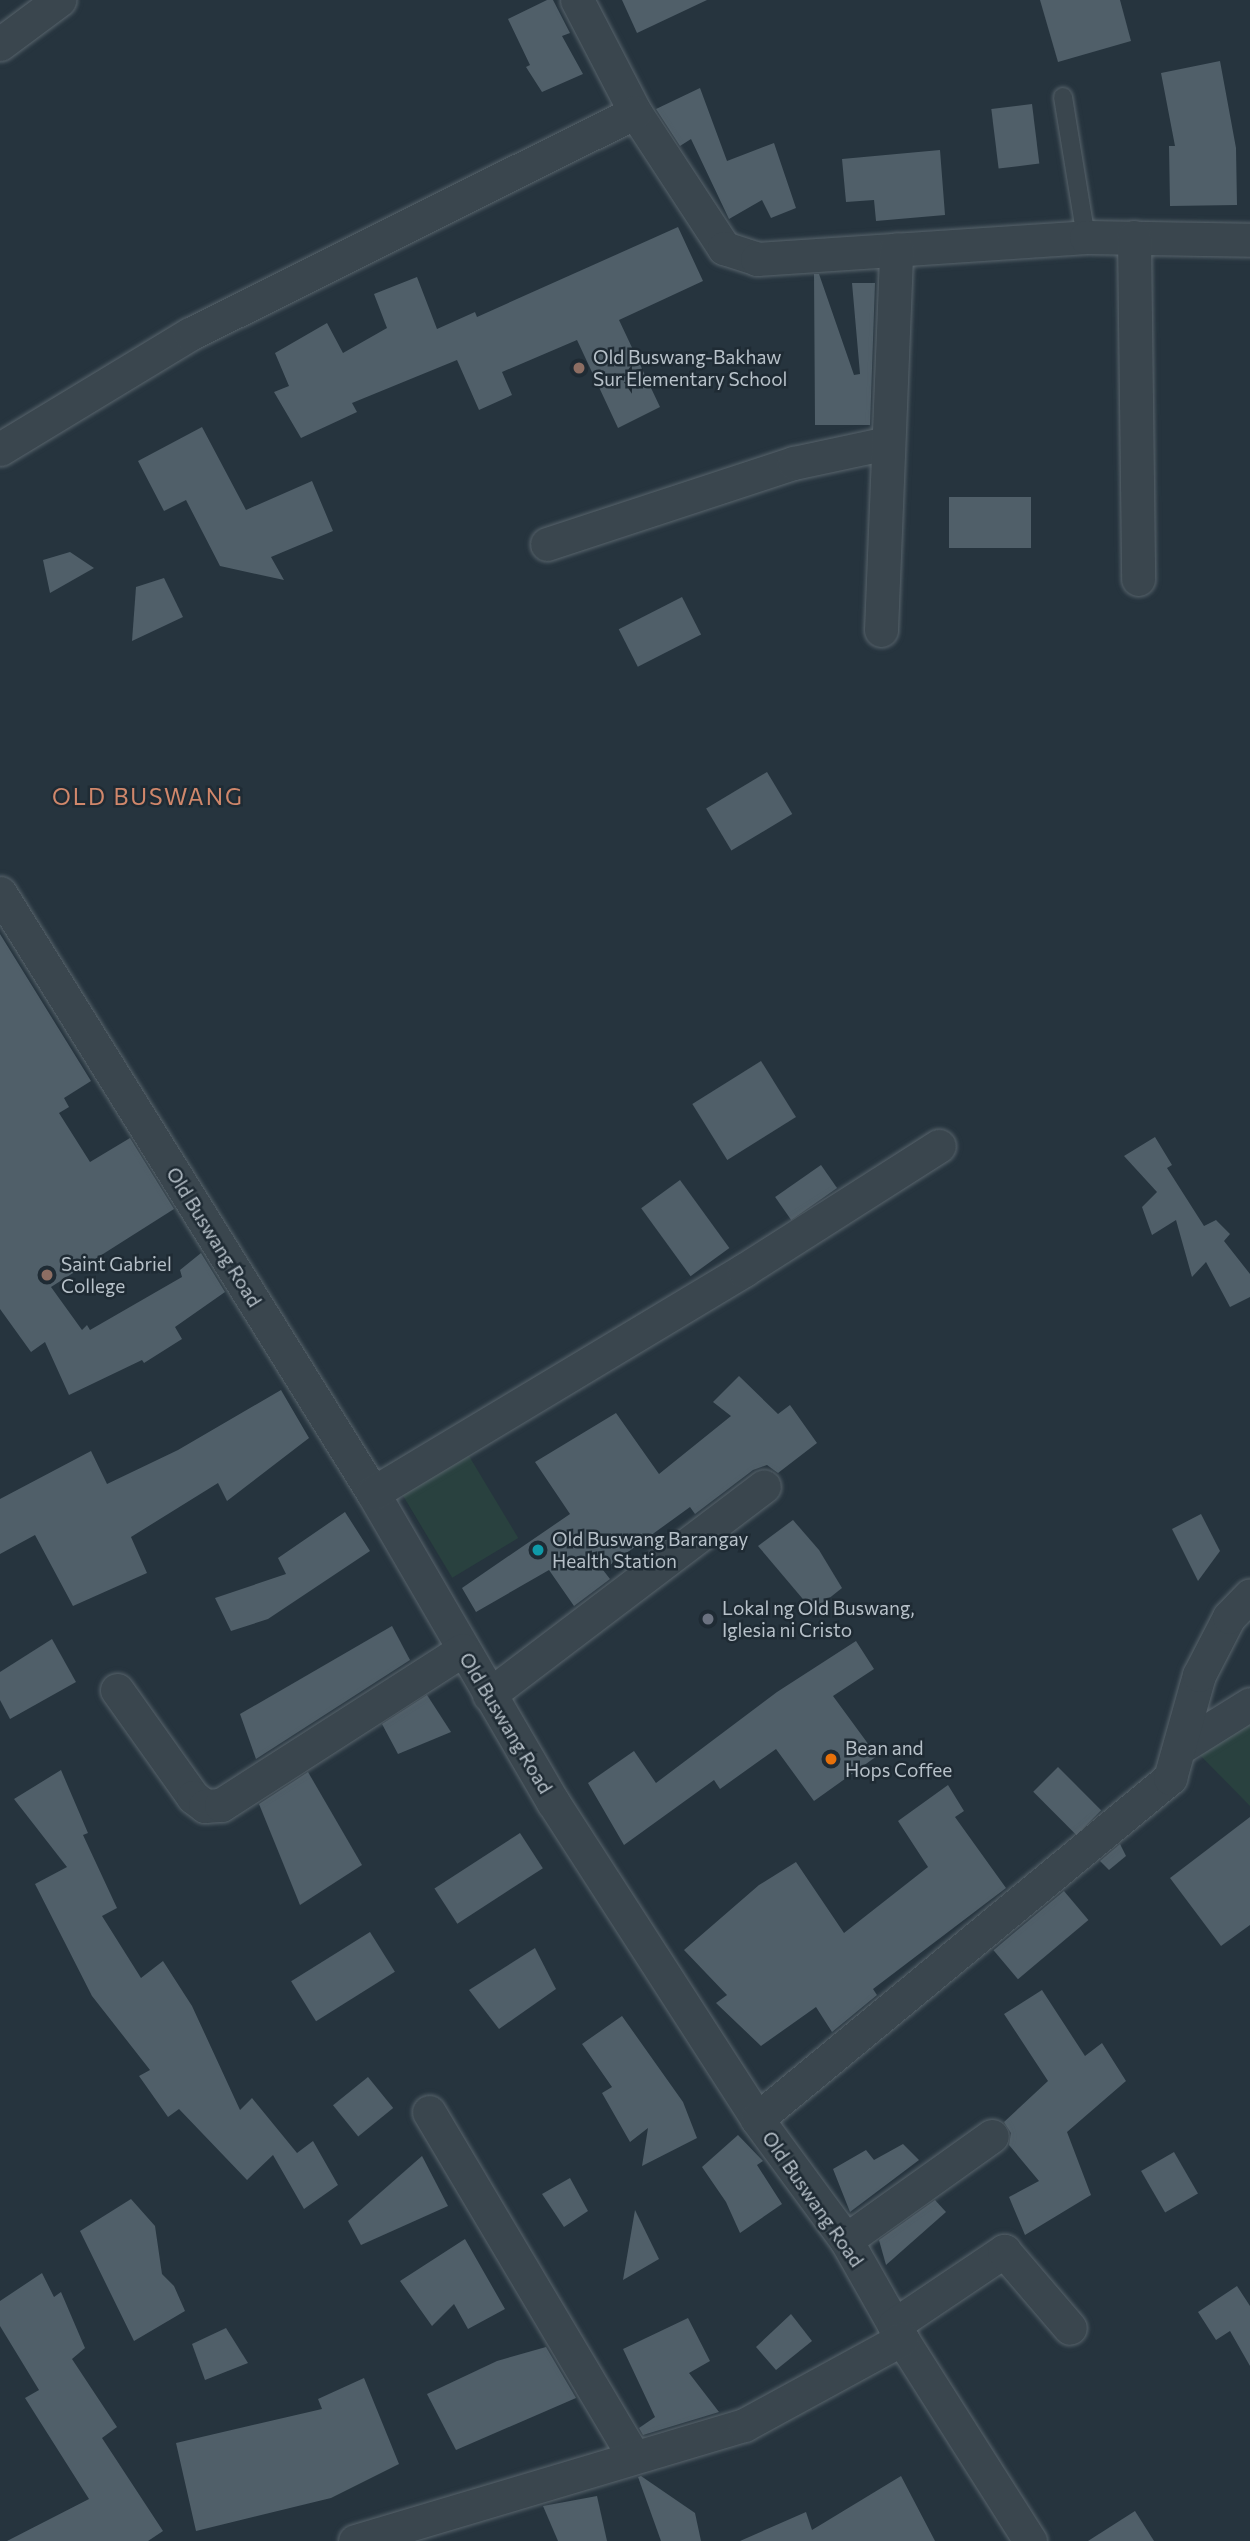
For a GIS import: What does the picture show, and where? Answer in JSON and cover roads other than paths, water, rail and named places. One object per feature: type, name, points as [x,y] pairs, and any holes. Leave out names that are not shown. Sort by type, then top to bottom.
[{"type":"street","points":[[0,44],[59,0]]},
{"type":"street","points":[[577,0],[635,112],[724,248],[757,259],[1086,237],[1250,240]]},
{"type":"street","points":[[0,449],[190,334],[635,112]]},
{"type":"street","points":[[1134,237],[1138,579]]},
{"type":"street","points":[[881,630],[896,249]]},
{"type":"street","points":[[547,544],[794,463],[887,443]]},
{"type":"street","name":"Old Buswang Road","points":[[0,893],[373,1493],[489,1695],[757,2119],[846,2240],[898,2332],[1030,2541]]},
{"type":"street","points":[[373,1493],[744,1270],[939,1146]]},
{"type":"street","points":[[489,1695],[764,1486]]},
{"type":"street","points":[[757,2119],[1170,1778],[1181,1747],[1199,1675],[1229,1617],[1250,1595]]},
{"type":"street","points":[[117,1690],[193,1797],[205,1806],[221,1805],[462,1650]]},
{"type":"street","points":[[1181,1747],[1250,1704]]},
{"type":"street","points":[[429,2112],[633,2456]]},
{"type":"street","points":[[846,2240],[992,2136]]},
{"type":"street","points":[[355,2541],[440,2529],[633,2456],[744,2425],[898,2332],[1004,2251],[1070,2328]]},
{"type":"lane","points":[[1063,97],[1086,237]]},
{"type":"place","name":"Old Buswang-Bakhaw Sur Elementary School","points":[[579,368]]},
{"type":"place","name":"Saint Gabriel College","points":[[47,1275]]},
{"type":"place","name":"Old Buswang Barangay Health Station","points":[[538,1550]]},
{"type":"place","name":"Lokal ng Old Buswang, Iglesia ni Cristo","points":[[708,1619]]},
{"type":"place","name":"Bean and Hops Coffee","points":[[831,1759]]},
{"type":"district","name":"OLD BUSWANG","points":[[148,796]]}]
